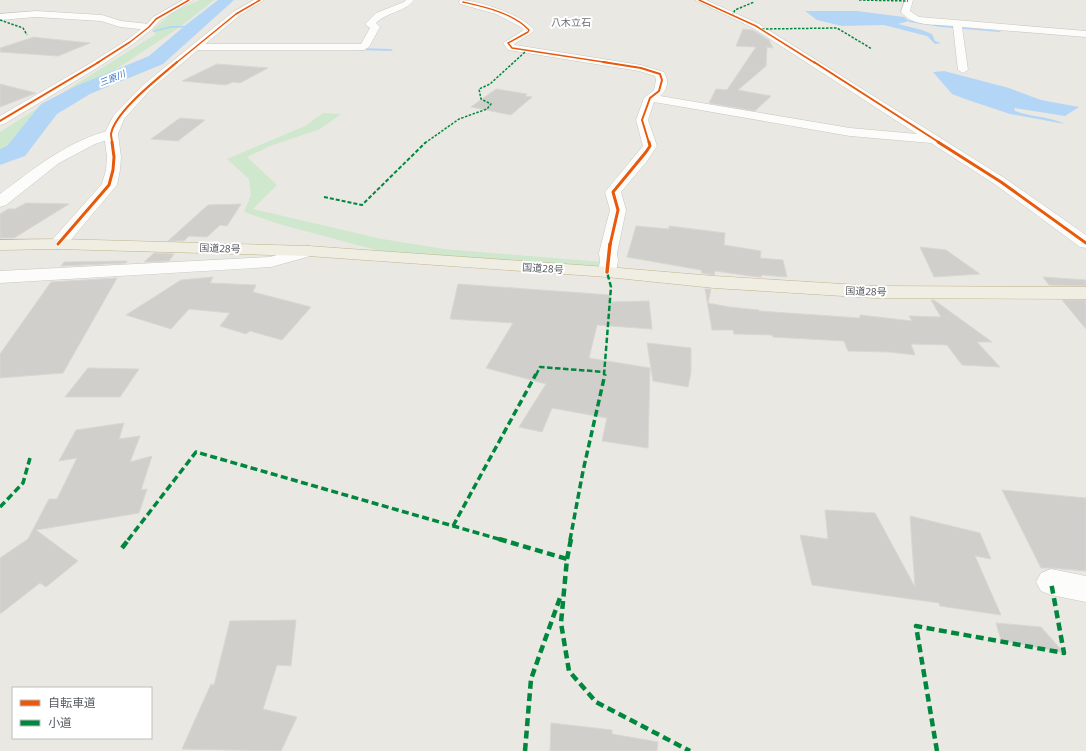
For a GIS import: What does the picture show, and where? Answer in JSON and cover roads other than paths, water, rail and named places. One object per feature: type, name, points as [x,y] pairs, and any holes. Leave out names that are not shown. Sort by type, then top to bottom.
[{"type":"highway","name":"国道28号","points":[[0,246],[58,244],[308,251],[607,272],[714,282],[875,292],[1086,293]]},
{"type":"street","points":[[0,121],[93,66],[149,27],[156,19],[189,0]]},
{"type":"street","points":[[58,244],[109,185],[113,170],[114,157],[111,134],[118,118],[147,87],[236,14],[260,0]]},
{"type":"street","points":[[196,47],[364,46],[375,28],[370,24],[379,15],[407,4],[410,0]]},
{"type":"street","points":[[699,0],[756,26],[1001,182],[1086,243]]},
{"type":"street","points":[[909,0],[905,12],[912,18],[1036,31],[1086,34]]},
{"type":"street","points":[[463,2],[513,18],[525,24],[529,30],[528,32],[508,43],[512,48],[641,68],[660,74],[662,80],[659,91],[650,98],[642,120],[650,146],[647,153],[618,184],[613,192],[618,210],[608,253],[609,261],[607,272]]},
{"type":"street","points":[[0,13],[14,16]]},
{"type":"street","points":[[0,17],[36,14],[102,18],[120,24],[149,27]]},
{"type":"street","points":[[957,23],[963,70]]},
{"type":"street","points":[[650,98],[843,131],[934,140]]},
{"type":"street","points":[[0,202],[54,160],[90,142],[111,134]]},
{"type":"street","points":[[0,277],[271,262],[308,251]]},
{"type":"street","points":[[1051,582],[1086,589]]},
{"type":"water","points":[[805,11],[857,11],[904,17],[909,21],[898,24],[932,34],[935,41],[941,43],[935,44],[927,36],[884,25],[842,26],[817,20]]},
{"type":"water","points":[[944,71],[1009,88],[1041,100],[1079,107],[1065,116],[1014,108],[1015,111],[1021,113],[1065,124],[1010,114],[952,94],[933,72]]},
{"type":"waterway","name":"三原川","points":[[0,158],[16,151],[49,109],[83,90],[156,60],[193,27],[227,0]]},
{"type":"waterway","points":[[909,21],[941,26],[999,31]]},
{"type":"waterway","points":[[154,31],[170,27],[193,27]]},
{"type":"waterway","points":[[357,49],[391,50]]},
{"type":"district","name":"八木立石","points":[[571,22]]}]
